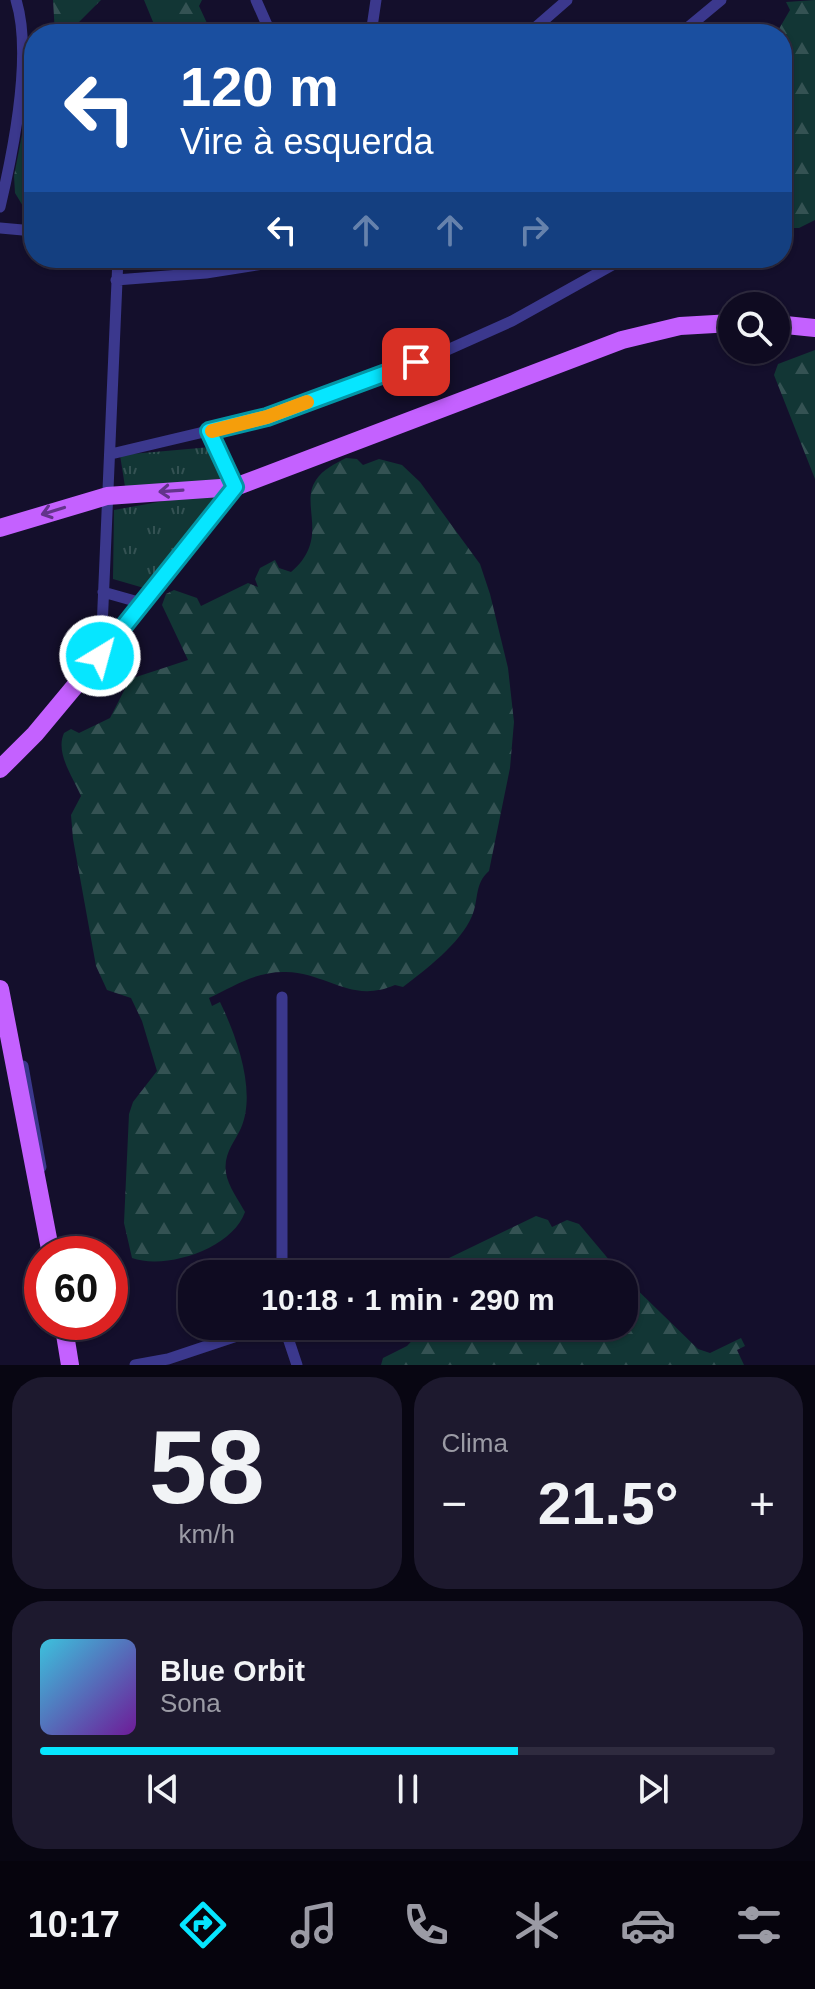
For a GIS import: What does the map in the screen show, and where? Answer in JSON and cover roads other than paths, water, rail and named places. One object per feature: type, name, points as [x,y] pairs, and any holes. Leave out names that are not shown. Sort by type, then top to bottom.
[{"type":"main road","points":[[0,528],[107,496],[235,487],[622,340],[680,326],[718,324]]},
{"type":"main road","points":[[790,325],[815,328]]},
{"type":"main road","points":[[7,763],[100,656],[208,525],[235,487]]},
{"type":"main road","points":[[0,988],[47,1236]]},
{"type":"main road","points":[[66,1340],[70,1365]]},
{"type":"street","points":[[0,207],[22,70],[22,32],[16,0]]},
{"type":"street","points":[[256,0],[267,24]]},
{"type":"street","points":[[372,24],[376,0]]},
{"type":"street","points":[[539,24],[567,0]]},
{"type":"street","points":[[692,24],[721,0]]},
{"type":"street","points":[[1,228],[24,231]]},
{"type":"street","points":[[100,656],[117,268]]},
{"type":"street","points":[[116,280],[225,268]]},
{"type":"street","points":[[111,454],[267,417],[445,351],[512,321],[607,268]]},
{"type":"street","points":[[209,431],[235,487]]},
{"type":"street","points":[[103,592],[142,603]]},
{"type":"street","points":[[282,997],[282,1260]]},
{"type":"street","points":[[135,1365],[169,1362],[229,1340]]},
{"type":"street","points":[[289,1340],[297,1365]]}]
